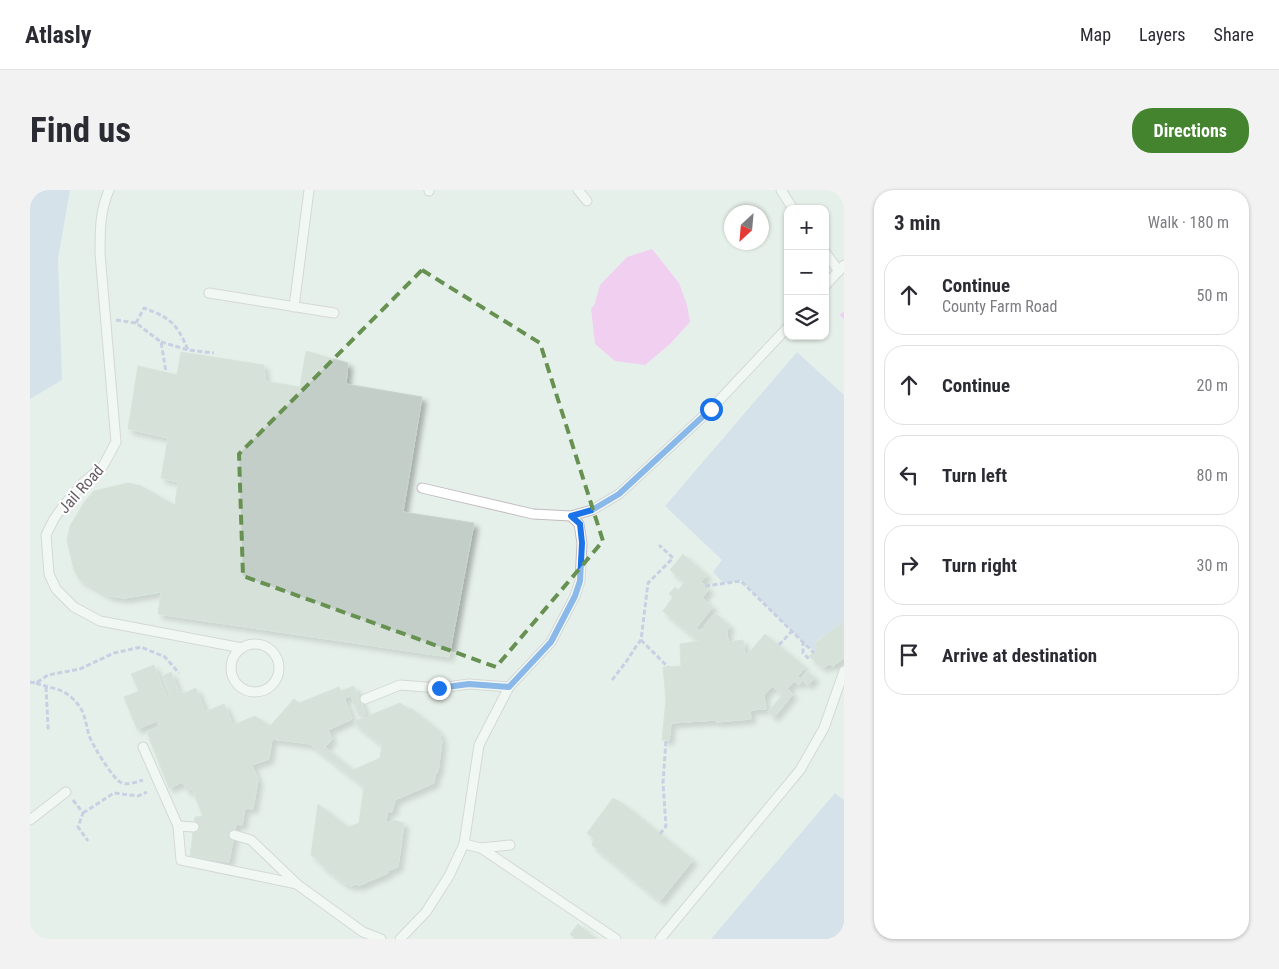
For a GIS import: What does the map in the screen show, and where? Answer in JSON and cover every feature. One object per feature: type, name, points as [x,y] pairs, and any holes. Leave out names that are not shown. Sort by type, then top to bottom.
[{"type":"lane","name":"Jail Road","points":[[109,190],[100,226],[100,253],[116,442],[103,466],[83,483],[54,519],[46,535],[49,574],[56,589],[74,607],[100,621],[242,648],[257,644],[264,646],[271,650],[275,656],[279,671],[272,685],[265,690],[249,692],[236,683],[232,676],[230,668],[232,660],[242,648]]},
{"type":"lane","points":[[294,307],[309,190]]},
{"type":"lane","points":[[578,190],[587,201]]},
{"type":"lane","points":[[780,190],[790,205]]},
{"type":"lane","points":[[829,256],[842,268],[829,282]]},
{"type":"lane","points":[[209,293],[334,313]]},
{"type":"lane","points":[[422,488],[533,514],[571,516],[592,510],[619,494],[711,409],[784,330]]},
{"type":"lane","points":[[400,939],[426,912],[449,876],[464,844],[479,745],[509,687],[551,642],[575,596],[580,581],[582,543],[580,524],[571,516]]},
{"type":"lane","points":[[660,939],[800,770],[824,728],[844,671]]},
{"type":"lane","points":[[365,699],[400,684],[439,688],[469,684],[509,687]]},
{"type":"lane","points":[[143,747],[178,826],[181,860],[298,885]]},
{"type":"lane","points":[[30,820],[66,792]]},
{"type":"lane","points":[[178,826],[194,827]]},
{"type":"lane","points":[[234,835],[250,840],[298,885],[360,936],[381,939]]},
{"type":"lane","points":[[464,844],[481,848],[510,845]]},
{"type":"lane","points":[[481,848],[616,939]]},
{"type":"path","points":[[136,323],[144,308],[159,314],[177,326],[188,350]]},
{"type":"path","points":[[106,318],[136,323],[161,342],[188,350],[214,353]]},
{"type":"path","points":[[161,342],[166,372]]},
{"type":"path","points":[[612,680],[641,640],[648,583],[673,558],[659,546]]},
{"type":"path","points":[[705,586],[742,581],[814,653]]},
{"type":"path","points":[[779,645],[792,631]]},
{"type":"path","points":[[641,640],[668,667]]},
{"type":"path","points":[[803,641],[803,653],[810,660]]},
{"type":"path","points":[[36,683],[48,675],[80,669],[114,653],[141,647],[165,657],[179,673]]},
{"type":"path","points":[[30,682],[46,687],[58,688],[71,696],[85,715],[94,746],[120,782],[127,784],[143,780]]},
{"type":"path","points":[[46,687],[49,732]]},
{"type":"path","points":[[660,834],[666,826],[663,783],[666,740]]},
{"type":"path","points":[[66,792],[83,813]]},
{"type":"path","points":[[88,841],[78,827],[83,813],[114,793],[138,796],[147,792]]},
{"type":"highlighted area","points":[[422,270],[540,343],[603,541],[496,667],[243,576],[239,454]]},
{"type":"shaded area","points":[[30,190],[70,190],[58,259],[62,380],[30,399]]},
{"type":"shaded area","points":[[652,249],[679,283],[687,305],[690,322],[670,344],[645,365],[615,361],[595,344],[591,308],[594,306],[600,285],[627,257]]},
{"type":"shaded area","points":[[797,352],[844,395],[844,621],[815,642],[817,650],[815,651],[806,645],[742,581],[723,583],[713,572],[722,560],[665,506]]},
{"type":"shaded area","points":[[835,793],[844,800],[844,939],[711,939]]},
{"type":"building","points":[[306,351],[348,363],[346,384],[422,397],[403,512],[474,523],[449,657],[158,614],[161,592],[125,598],[109,596],[79,579],[74,570],[67,540],[70,526],[85,501],[94,491],[128,483],[141,486],[175,505],[178,482],[161,478],[168,438],[128,429],[138,366],[177,375],[181,352],[264,365],[265,381],[300,387]]},
{"type":"building","points":[[683,554],[707,575],[701,582],[709,589],[702,598],[713,607],[696,628],[701,631],[715,613],[730,626],[727,631],[728,642],[743,640],[745,655],[765,634],[805,667],[798,676],[801,679],[807,671],[815,678],[808,685],[802,680],[799,685],[794,681],[787,689],[793,694],[774,717],[768,712],[782,695],[772,686],[764,695],[766,709],[750,710],[751,719],[671,723],[669,740],[662,740],[666,699],[663,667],[681,666],[680,644],[699,641],[663,611],[673,597],[669,594],[675,587],[678,590],[685,582],[670,570]]},
{"type":"building","points":[[844,621],[844,658],[833,666],[829,664],[823,668],[809,656],[817,650],[815,643]]},
{"type":"building","points":[[154,665],[167,698],[170,696],[163,676],[171,672],[179,692],[182,691],[182,694],[196,688],[205,712],[224,704],[233,725],[255,716],[270,726],[294,699],[299,703],[339,687],[341,691],[354,686],[366,714],[359,716],[351,696],[344,698],[352,719],[328,730],[332,739],[325,747],[353,770],[380,758],[382,745],[353,722],[400,703],[410,710],[411,708],[437,729],[441,734],[440,739],[442,740],[438,772],[436,772],[434,783],[395,800],[392,812],[388,811],[386,820],[388,823],[394,820],[404,823],[398,867],[358,886],[357,884],[351,886],[345,884],[311,855],[318,804],[348,827],[359,823],[364,786],[310,744],[272,739],[269,759],[252,765],[258,780],[253,809],[245,808],[242,825],[236,824],[229,862],[190,856],[195,817],[203,816],[192,789],[187,791],[183,782],[169,788],[147,732],[159,727],[157,721],[137,729],[124,697],[139,691],[131,674]]},
{"type":"building","points":[[613,798],[625,805],[693,860],[660,901],[592,845],[594,839],[587,833]]},
{"type":"building","points":[[578,924],[596,939],[575,939],[570,934]]},
{"type":"route","points":[[439,688],[469,684],[509,687],[551,642],[575,596],[580,581],[582,543],[580,524],[571,516],[592,510],[619,494],[711,409]]}]
